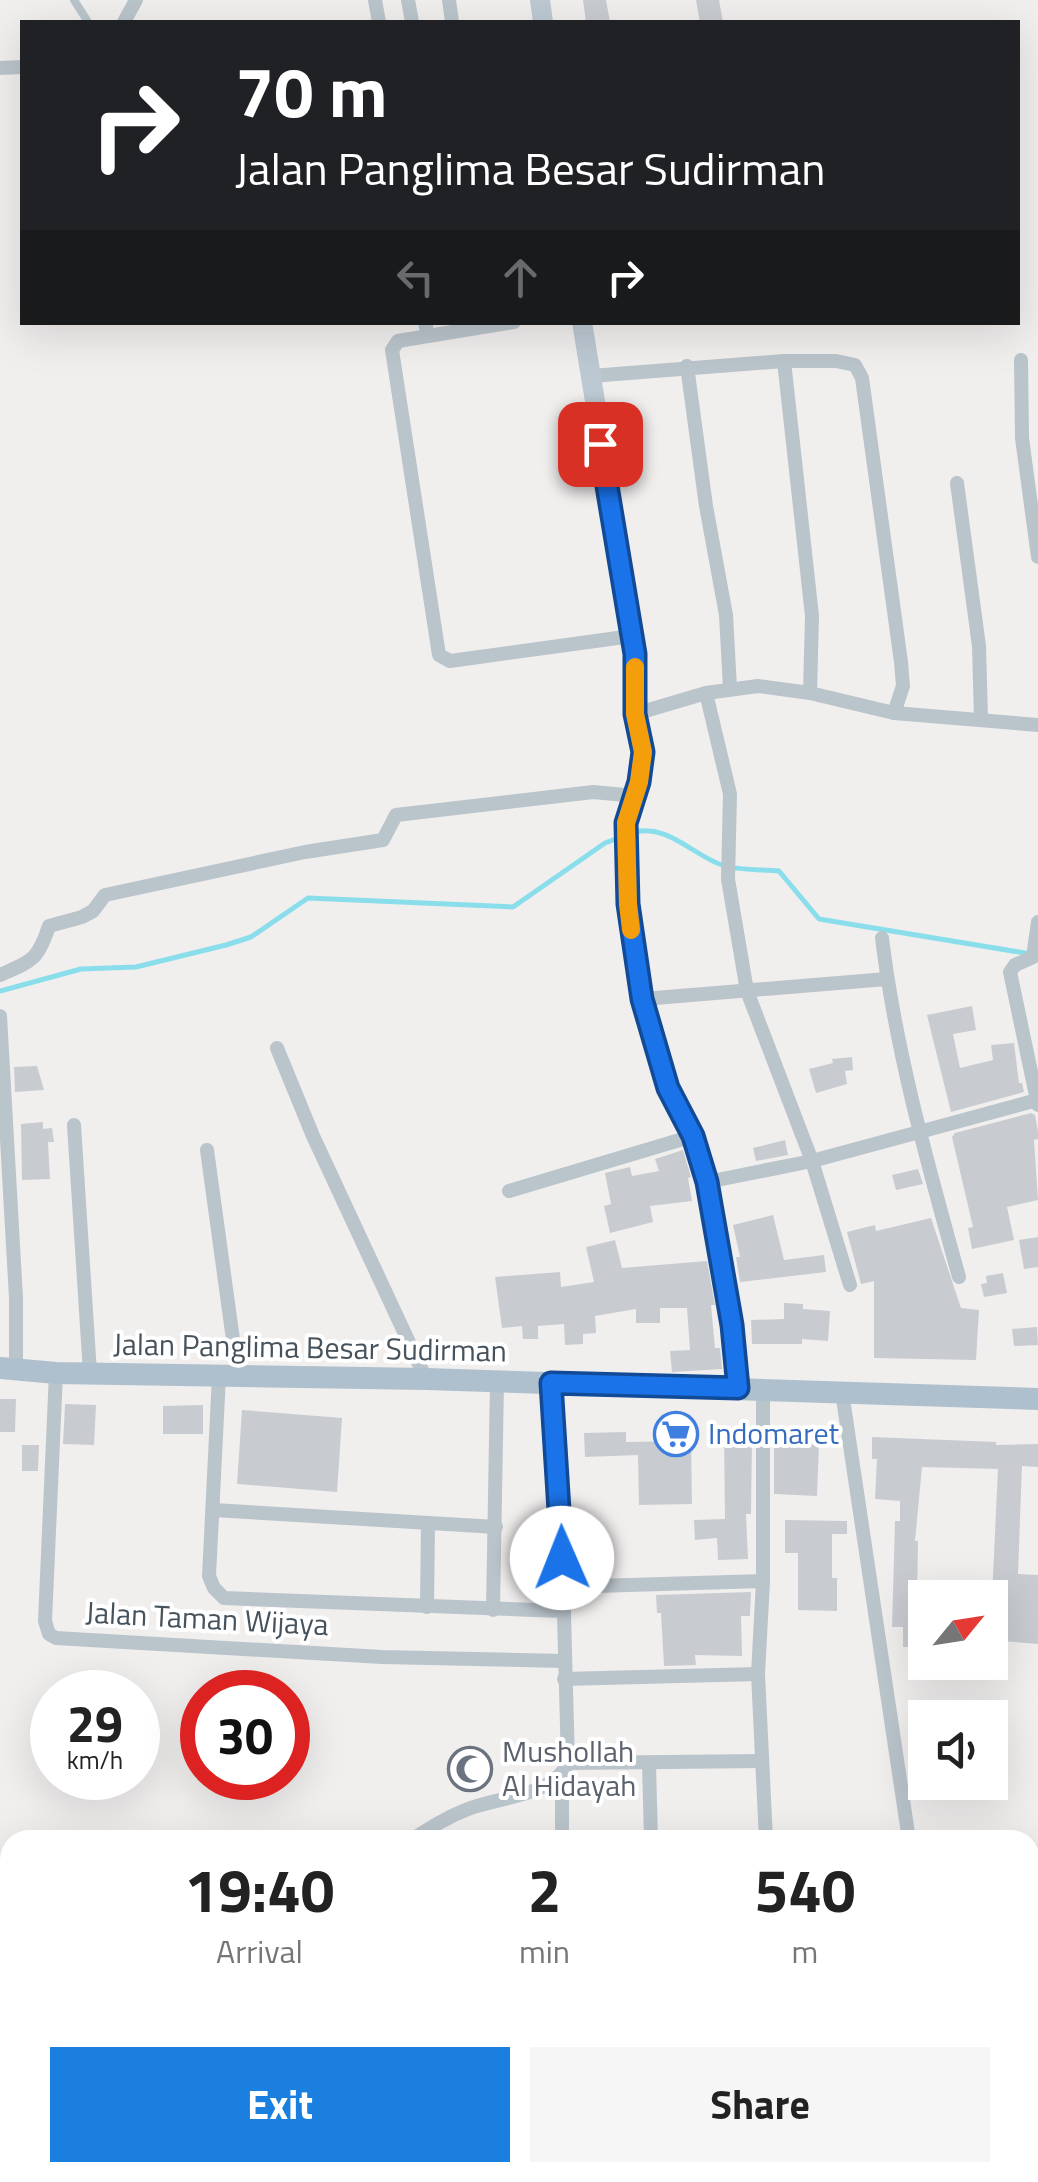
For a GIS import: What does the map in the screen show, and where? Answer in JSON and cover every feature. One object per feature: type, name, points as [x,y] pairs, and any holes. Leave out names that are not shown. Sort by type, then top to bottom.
[{"type":"main road","points":[[582,325],[632,636],[635,714],[643,752],[636,796],[626,823],[628,904],[642,999],[668,1088],[693,1136],[707,1182],[732,1325],[738,1388]]},
{"type":"main road","name":"Jalan Panglima Besar Sudirman","points":[[8,1368],[56,1373],[738,1388],[1038,1400]]},
{"type":"street","points":[[478,325],[426,329],[398,341],[392,350],[439,655],[450,661],[632,636]]},
{"type":"street","points":[[1021,360],[1022,438],[1038,558]]},
{"type":"street","points":[[591,376],[784,361],[849,362],[859,370],[901,662],[902,686],[894,713]]},
{"type":"street","points":[[784,361],[812,616],[810,693]]},
{"type":"street","points":[[687,366],[726,616],[730,688]]},
{"type":"street","points":[[957,482],[979,646],[981,720]]},
{"type":"street","points":[[635,714],[706,693],[758,686],[810,693],[894,713],[1038,725]]},
{"type":"street","points":[[706,693],[730,794],[728,879],[747,991],[812,1161],[850,1285]]},
{"type":"street","points":[[0,975],[35,958],[50,926],[82,917],[105,895],[305,852],[383,840],[396,815],[593,792],[636,796]]},
{"type":"street","points":[[707,1182],[812,1161],[1038,1103],[1010,972],[1034,951],[1038,922]]},
{"type":"street","points":[[882,938],[919,1132],[959,1277]]},
{"type":"street","points":[[642,999],[887,979]]},
{"type":"street","points":[[0,1016],[4,1154],[16,1298],[8,1368]]},
{"type":"street","points":[[276,1048],[426,1380]]},
{"type":"street","points":[[74,1125],[90,1373]]},
{"type":"street","points":[[509,1191],[693,1136]]},
{"type":"street","points":[[208,1150],[228,1376],[209,1576],[214,1588],[224,1598],[562,1612]]},
{"type":"street","name":"Jalan Taman Wijaya","points":[[56,1373],[45,1621],[49,1634],[56,1638],[291,1652],[564,1661]]},
{"type":"street","points":[[493,1610],[497,1382]]},
{"type":"street","points":[[551,1383],[561,1502],[562,1830]]},
{"type":"street","points":[[763,1391],[763,1581],[758,1674],[765,1830]]},
{"type":"street","points":[[842,1392],[908,1830]]},
{"type":"street","points":[[214,1510],[496,1527]]},
{"type":"street","points":[[427,1607],[428,1523]]},
{"type":"street","points":[[562,1587],[763,1581]]},
{"type":"street","points":[[564,1679],[758,1674]]},
{"type":"street","points":[[429,1830],[471,1807],[542,1786],[565,1770],[762,1761]]},
{"type":"street","points":[[649,1764],[651,1830]]},
{"type":"building","points":[[583,0],[606,0],[610,20],[586,20]]},
{"type":"building","points":[[696,0],[719,0],[723,20],[700,20]]},
{"type":"building","points":[[972,1006],[976,1030],[953,1034],[960,1068],[993,1060],[991,1045],[1014,1043],[1019,1083],[1024,1092],[951,1112],[927,1015]]},
{"type":"building","points":[[852,1057],[853,1070],[845,1071],[847,1084],[816,1093],[809,1069],[833,1063],[832,1059]]},
{"type":"building","points":[[37,1066],[44,1090],[15,1092],[14,1067]]},
{"type":"building","points":[[1035,1115],[1038,1131],[1038,1139],[1034,1140],[1038,1200],[1007,1207],[1014,1240],[972,1249],[968,1228],[973,1227],[952,1137]]},
{"type":"building","points":[[43,1122],[43,1129],[52,1128],[54,1142],[48,1142],[50,1179],[22,1180],[21,1124]]},
{"type":"building","points":[[785,1140],[788,1155],[756,1161],[753,1148]]},
{"type":"building","points":[[683,1150],[691,1177],[688,1178],[692,1201],[650,1206],[653,1222],[610,1233],[604,1206],[611,1204],[605,1173],[630,1167],[632,1176],[659,1171],[655,1159]]},
{"type":"building","points":[[918,1169],[923,1184],[896,1190],[892,1175]]},
{"type":"building","points":[[773,1215],[784,1260],[824,1255],[826,1272],[740,1282],[736,1257],[740,1257],[733,1225]]},
{"type":"building","points":[[931,1218],[961,1308],[979,1310],[976,1360],[874,1358],[874,1281],[861,1284],[847,1232],[875,1225],[876,1231]]},
{"type":"building","points":[[1038,1237],[1038,1267],[1024,1269],[1019,1240]]},
{"type":"building","points":[[615,1240],[622,1268],[707,1261],[715,1305],[711,1305],[715,1348],[720,1348],[722,1369],[672,1372],[670,1351],[690,1350],[687,1308],[660,1308],[660,1323],[636,1323],[636,1309],[595,1316],[596,1333],[583,1334],[583,1344],[565,1345],[564,1324],[538,1326],[538,1339],[523,1339],[522,1326],[502,1328],[495,1277],[560,1272],[561,1287],[594,1282],[586,1247]]},
{"type":"building","points":[[1003,1273],[1007,1293],[984,1297],[981,1284],[987,1283],[986,1276]]},
{"type":"building","points":[[784,1303],[830,1311],[828,1341],[802,1339],[802,1344],[752,1344],[751,1320],[784,1319]]},
{"type":"building","points":[[1037,1327],[1038,1345],[1014,1346],[1012,1329]]},
{"type":"building","points":[[0,1399],[16,1399],[15,1432],[0,1432]]},
{"type":"building","points":[[65,1404],[96,1405],[94,1445],[63,1444]]},
{"type":"building","points":[[203,1405],[203,1434],[163,1434],[163,1406]]},
{"type":"building","points":[[242,1410],[342,1418],[337,1492],[237,1484]]},
{"type":"building","points":[[626,1432],[626,1442],[691,1441],[692,1504],[639,1505],[638,1455],[585,1457],[584,1433]]},
{"type":"building","points":[[724,1435],[751,1435],[752,1440],[751,1514],[746,1514],[748,1559],[718,1560],[717,1538],[695,1540],[694,1520],[725,1519]]},
{"type":"building","points":[[872,1437],[1038,1444],[1038,1467],[1022,1466],[1018,1574],[1038,1575],[1038,1644],[1008,1642],[1008,1580],[993,1580],[998,1469],[922,1467],[915,1541],[917,1580],[908,1580],[908,1647],[903,1647],[903,1627],[892,1627],[895,1521],[900,1521],[900,1501],[875,1499],[877,1459],[872,1459]]},
{"type":"building","points":[[774,1441],[819,1444],[817,1496],[774,1494]]},
{"type":"building","points":[[22,1445],[39,1445],[38,1471],[22,1471]]},
{"type":"building","points":[[785,1520],[847,1521],[847,1534],[832,1534],[837,1611],[798,1610],[798,1553],[785,1553]]},
{"type":"building","points":[[751,1592],[750,1616],[741,1616],[742,1656],[695,1655],[696,1665],[664,1666],[656,1595]]},
{"type":"building","name":"Mushollah Al Hidayah","points":[[478,1748],[489,1781],[462,1790],[451,1756]]},
{"type":"waterway","points":[[631,833],[644,831],[668,836],[729,867],[779,871],[819,919],[1031,954]]},
{"type":"waterway","points":[[0,991],[81,969],[136,967],[226,945],[251,937],[308,898],[513,907],[605,843],[621,837]]},
{"type":"slow traffic","points":[[631,930],[626,823],[639,782],[643,752],[635,714],[635,667]]},
{"type":"place","name":"Indomaret","points":[[676,1434]]},
{"type":"place","name":"Mushollah Al Hidayah","points":[[470,1769]]},
{"type":"route","points":[[562,1558],[551,1383],[738,1388],[732,1325],[707,1182],[693,1136],[668,1088],[642,999],[628,904],[626,823],[639,782],[643,752],[635,714],[635,654],[626,584],[600,444]]}]
